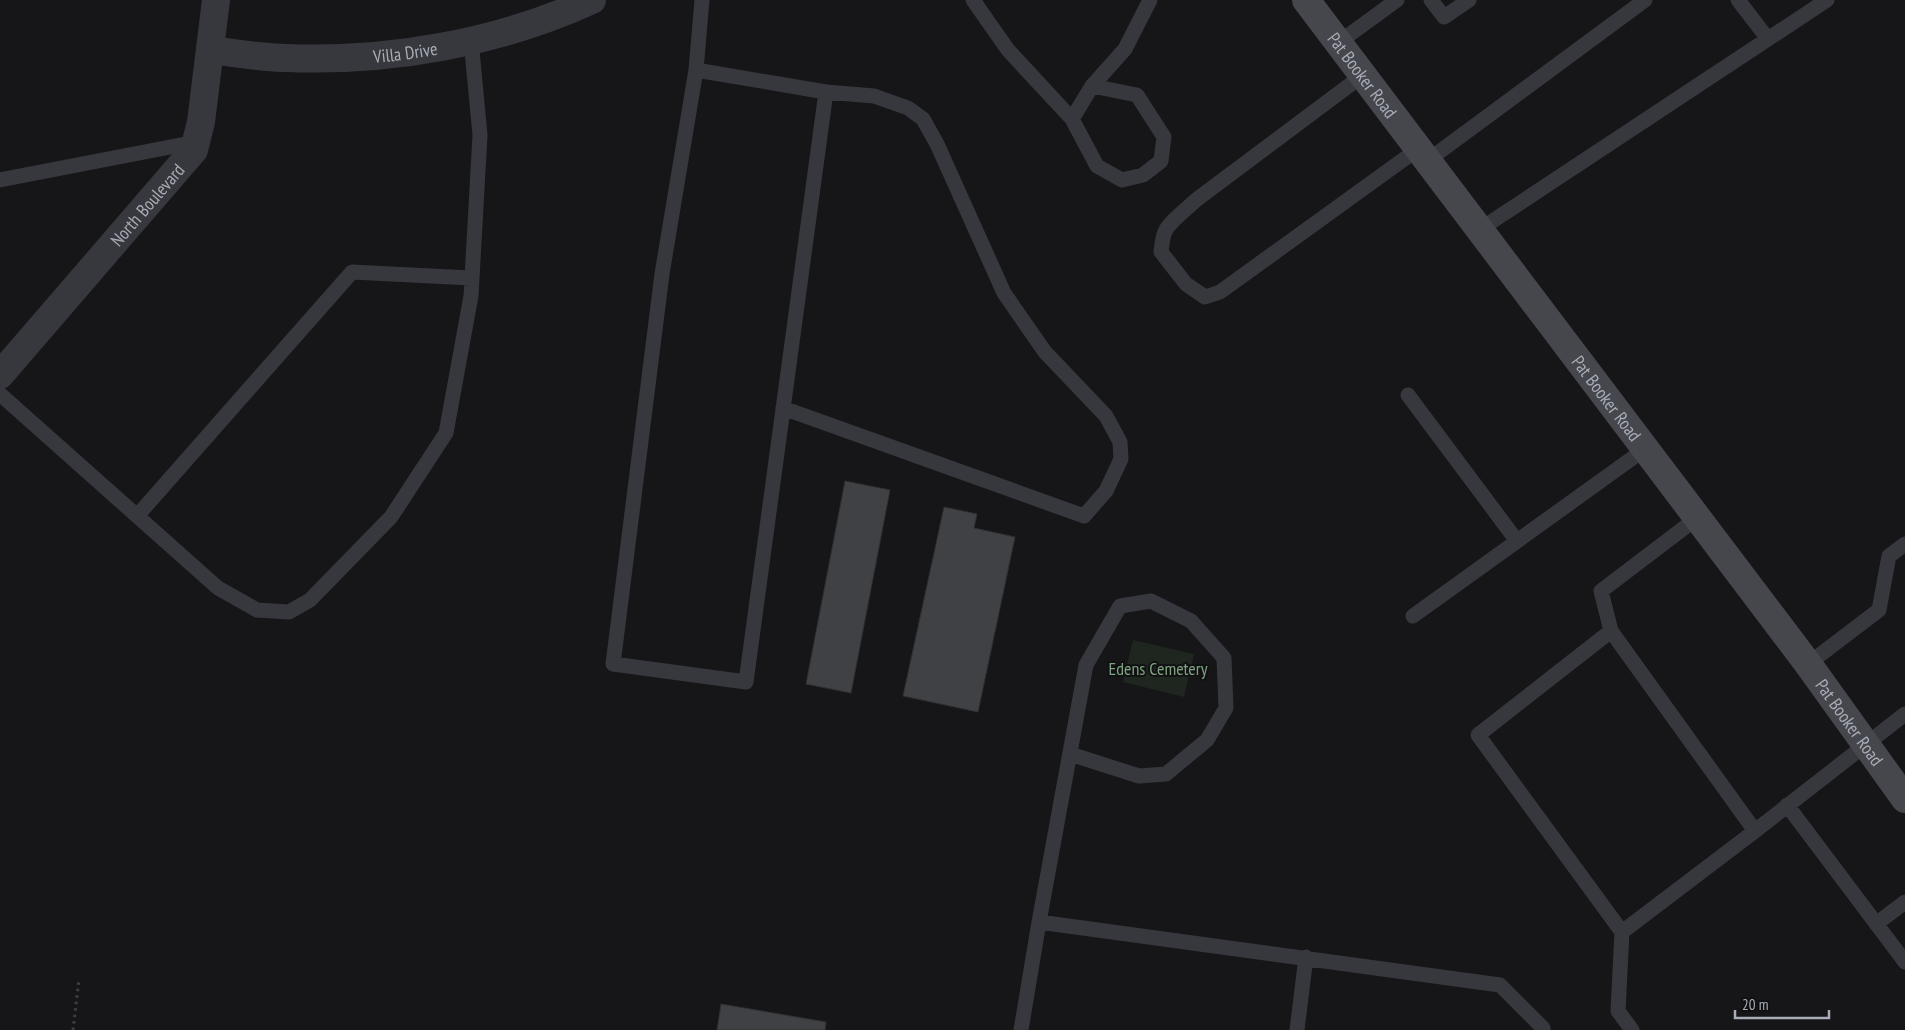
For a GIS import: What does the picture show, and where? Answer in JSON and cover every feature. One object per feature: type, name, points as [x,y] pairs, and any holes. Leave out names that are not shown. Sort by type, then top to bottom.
[{"type":"main road","name":"Pat Booker Road","points":[[1306,0],[1808,664],[1905,799]]},
{"type":"street","name":"North Boulevard","points":[[0,375],[194,150],[201,122],[216,0]]},
{"type":"street","name":"Villa Drive","points":[[211,50],[286,58],[360,57],[432,48],[504,32],[573,9],[592,0]]},
{"type":"lane","points":[[702,0],[696,70],[662,274],[613,664],[746,682],[826,92]]},
{"type":"lane","points":[[972,0],[1008,50],[1072,120],[1097,166],[1122,180],[1143,175],[1161,161],[1164,137],[1138,95],[1092,86]]},
{"type":"lane","points":[[1072,120],[1092,86],[1125,49],[1150,0]]},
{"type":"lane","points":[[1338,43],[1398,0]]},
{"type":"lane","points":[[1431,0],[1444,17],[1469,0]]},
{"type":"lane","points":[[1363,75],[1196,200],[1181,216],[1171,223],[1165,231],[1161,252],[1186,284],[1204,297],[1220,292],[1645,0]]},
{"type":"lane","points":[[1738,0],[1768,39]]},
{"type":"lane","points":[[1480,230],[1827,0]]},
{"type":"lane","points":[[0,394],[218,588],[257,610],[289,612],[310,600],[391,517],[446,432],[471,296],[480,135],[472,40]]},
{"type":"lane","points":[[696,70],[826,92],[874,96],[908,108],[923,119],[937,144],[1004,293],[1046,352],[1106,416],[1120,442],[1121,459],[1106,492],[1084,516],[783,408]]},
{"type":"lane","points":[[0,180],[196,142]]},
{"type":"lane","points":[[137,516],[352,272],[471,278]]},
{"type":"lane","points":[[1408,395],[1516,541]]},
{"type":"lane","points":[[1413,616],[1645,449]]},
{"type":"lane","points":[[1697,518],[1601,591],[1611,631],[1755,830]]},
{"type":"lane","points":[[1808,664],[1879,610],[1889,556],[1905,544]]},
{"type":"lane","points":[[1021,1030],[1039,922],[1086,665],[1120,606],[1151,601],[1190,621],[1224,658],[1226,708],[1208,740],[1166,774],[1138,776],[1070,754]]},
{"type":"lane","points":[[1611,631],[1478,735],[1622,932],[1618,1011],[1632,1030]]},
{"type":"lane","points":[[1622,932],[1905,714]]},
{"type":"lane","points":[[1787,804],[1905,962]]},
{"type":"lane","points":[[1876,924],[1905,902]]},
{"type":"lane","points":[[1039,922],[1500,985],[1543,1030]]},
{"type":"lane","points":[[1297,1030],[1306,957]]},
{"type":"path","points":[[73,1030],[79,979]]},
{"type":"green space","name":"Edens Cemetery","points":[[1133,640],[1194,654],[1184,697],[1123,682]]},
{"type":"building","points":[[845,481],[890,490],[851,693],[806,684]]},
{"type":"building","points":[[944,507],[977,514],[974,528],[1015,537],[978,712],[903,696]]},
{"type":"building","points":[[721,1004],[826,1022],[825,1030],[717,1030]]}]
